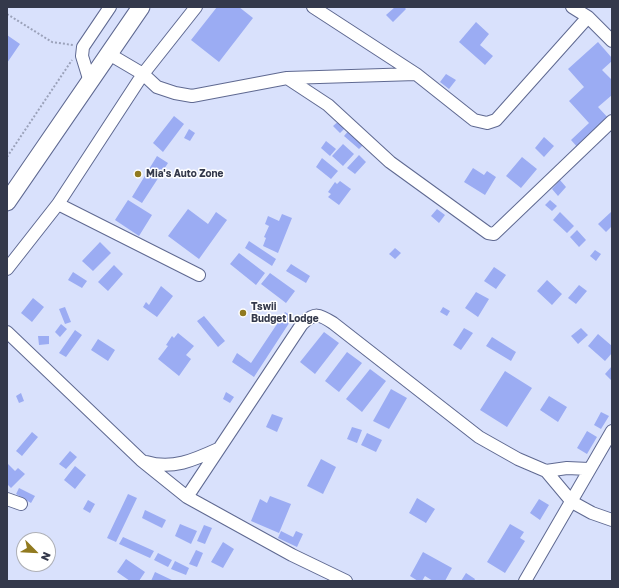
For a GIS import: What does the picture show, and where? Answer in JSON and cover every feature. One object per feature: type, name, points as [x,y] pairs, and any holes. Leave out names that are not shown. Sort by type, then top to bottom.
[{"type":"street","points":[[90,82],[82,56],[83,47],[110,7]]},
{"type":"street","points":[[7,202],[141,7]]},
{"type":"street","points":[[7,269],[58,204],[143,74],[196,7]]},
{"type":"street","points":[[312,7],[416,74],[474,120],[487,123],[496,120],[588,17]]},
{"type":"street","points":[[572,7],[588,17],[612,41]]},
{"type":"street","points":[[109,54],[143,74],[157,87],[175,93],[192,96],[287,78],[416,74]]},
{"type":"street","points":[[287,78],[328,105],[390,162],[488,233],[494,234],[612,122]]},
{"type":"street","points":[[58,204],[199,275]]},
{"type":"street","points":[[186,497],[302,324],[311,316],[320,315],[333,323],[479,437],[518,460],[546,471],[572,502],[592,513],[612,520]]},
{"type":"street","points":[[7,332],[141,460],[186,497],[292,555],[346,581]]},
{"type":"street","points":[[525,581],[612,431]]},
{"type":"street","points":[[141,460],[158,466],[182,464],[219,448]]},
{"type":"street","points":[[546,471],[567,468],[589,469]]},
{"type":"street","points":[[7,499],[21,504]]},
{"type":"path","points":[[7,14],[52,42],[83,47]]},
{"type":"path","points":[[7,157],[74,57],[83,47]]},
{"type":"building","points":[[217,7],[239,7],[253,18],[219,62],[191,40]]},
{"type":"building","points":[[395,7],[404,7],[406,9],[393,22],[386,15]]},
{"type":"building","points":[[476,22],[489,34],[480,45],[493,56],[485,65],[459,42]]},
{"type":"building","points":[[7,35],[20,44],[7,63]]},
{"type":"building","points":[[598,42],[612,58],[612,61],[602,70],[612,80],[612,95],[598,107],[610,120],[579,149],[571,140],[589,123],[569,101],[584,87],[568,69]]},
{"type":"building","points":[[446,74],[456,80],[449,89],[440,82]]},
{"type":"building","points":[[174,116],[184,124],[163,152],[153,143]]},
{"type":"building","points":[[340,120],[346,127],[340,133],[333,126]]},
{"type":"building","points":[[189,129],[195,133],[190,141],[184,138]]},
{"type":"building","points":[[350,129],[365,143],[359,149],[344,136]]},
{"type":"building","points":[[544,137],[554,146],[544,157],[535,148]]},
{"type":"building","points":[[326,141],[336,149],[330,156],[321,148]]},
{"type":"building","points":[[343,144],[354,154],[343,166],[332,156]]},
{"type":"building","points":[[359,155],[366,162],[355,174],[347,168]]},
{"type":"building","points":[[157,156],[168,163],[142,203],[132,197]]},
{"type":"building","points":[[522,157],[537,169],[521,188],[506,176]]},
{"type":"building","points":[[322,158],[338,171],[331,179],[316,167]]},
{"type":"building","points":[[473,168],[484,175],[487,171],[496,177],[485,195],[464,182]]},
{"type":"building","points":[[560,180],[566,187],[558,196],[552,189]]},
{"type":"building","points":[[340,181],[351,189],[339,205],[328,197],[331,194],[328,192],[335,182],[337,184]]},
{"type":"building","points":[[128,200],[152,215],[139,236],[115,220]]},
{"type":"building","points":[[550,200],[557,206],[552,211],[545,205]]},
{"type":"building","points":[[188,209],[208,224],[216,212],[227,220],[199,259],[168,236]]},
{"type":"building","points":[[437,209],[445,215],[439,223],[431,216]]},
{"type":"building","points":[[560,212],[574,226],[567,233],[553,220]]},
{"type":"building","points":[[611,212],[612,226],[606,232],[598,224]]},
{"type":"building","points":[[282,214],[292,218],[278,253],[263,246],[266,238],[264,237],[269,226],[265,224],[268,216],[279,221]]},
{"type":"building","points":[[577,230],[586,240],[579,247],[570,237]]},
{"type":"building","points":[[249,241],[276,259],[272,266],[245,248]]},
{"type":"building","points":[[100,242],[111,253],[93,271],[82,261]]},
{"type":"building","points":[[395,248],[401,253],[395,259],[389,254]]},
{"type":"building","points":[[595,250],[601,254],[596,261],[590,256]]},
{"type":"building","points":[[239,253],[265,273],[256,285],[230,264]]},
{"type":"building","points":[[291,264],[310,276],[306,283],[286,271]]},
{"type":"building","points":[[114,265],[123,274],[108,291],[98,282]]},
{"type":"building","points":[[494,267],[506,275],[496,289],[484,281]]},
{"type":"building","points":[[73,272],[87,281],[82,288],[68,280]]},
{"type":"building","points":[[270,273],[295,291],[286,303],[261,284]]},
{"type":"building","points":[[547,280],[562,294],[552,305],[537,291]]},
{"type":"building","points":[[579,285],[587,291],[576,304],[568,298]]},
{"type":"building","points":[[161,286],[173,296],[157,317],[143,307],[146,302],[149,305]]},
{"type":"building","points":[[476,292],[489,299],[478,317],[465,308]]},
{"type":"building","points":[[33,298],[44,307],[32,322],[21,313]]},
{"type":"building","points":[[65,307],[71,322],[65,324],[59,309]]},
{"type":"building","points":[[443,307],[450,311],[447,316],[440,312]]},
{"type":"building","points":[[285,312],[293,317],[254,377],[232,362],[237,353],[251,363]]},
{"type":"building","points":[[204,316],[225,341],[218,347],[197,321]]},
{"type":"building","points":[[61,324],[67,329],[60,337],[55,332]]},
{"type":"building","points":[[464,328],[473,333],[461,350],[453,345]]},
{"type":"building","points":[[581,328],[588,335],[578,344],[571,336]]},
{"type":"building","points":[[75,330],[82,335],[66,357],[59,353]]},
{"type":"building","points":[[324,332],[339,343],[315,374],[300,362]]},
{"type":"building","points":[[178,333],[194,346],[186,355],[191,359],[179,376],[158,359],[168,346],[166,345],[172,336],[174,338]]},
{"type":"building","points":[[598,334],[612,346],[612,353],[605,361],[588,346]]},
{"type":"building","points":[[38,336],[49,336],[49,344],[39,345]]},
{"type":"building","points":[[492,337],[516,352],[511,361],[486,346]]},
{"type":"building","points":[[98,339],[115,350],[108,361],[91,350]]},
{"type":"building","points":[[347,352],[362,363],[339,392],[325,381]]},
{"type":"building","points":[[612,366],[612,381],[605,374]]},
{"type":"building","points":[[370,369],[386,381],[362,412],[346,399]]},
{"type":"building","points":[[505,371],[532,388],[507,427],[480,410]]},
{"type":"building","points":[[391,389],[407,398],[389,429],[373,421]]},
{"type":"building","points":[[226,392],[234,397],[230,403],[223,399]]},
{"type":"building","points":[[21,393],[24,401],[19,403],[16,396]]},
{"type":"building","points":[[549,396],[567,407],[558,422],[540,410]]},
{"type":"building","points":[[601,412],[609,416],[601,429],[594,425]]},
{"type":"building","points":[[272,414],[283,418],[277,432],[266,427]]},
{"type":"building","points":[[352,427],[362,430],[357,443],[347,439]]},
{"type":"building","points":[[587,431],[597,437],[587,454],[577,448]]},
{"type":"building","points":[[32,432],[38,437],[22,456],[16,451]]},
{"type":"building","points":[[367,433],[382,440],[376,452],[361,445]]},
{"type":"building","points":[[70,451],[77,457],[66,469],[59,464]]},
{"type":"building","points":[[321,459],[336,467],[323,494],[307,486]]},
{"type":"building","points":[[7,463],[15,471],[18,468],[25,474],[11,488],[7,484]]},
{"type":"building","points":[[75,466],[86,475],[75,489],[64,480]]},
{"type":"building","points":[[19,488],[35,496],[31,503],[16,494]]},
{"type":"building","points":[[128,494],[137,498],[116,542],[107,538]]},
{"type":"building","points":[[270,496],[291,504],[279,533],[251,521],[260,499],[267,503]]},
{"type":"building","points":[[417,498],[435,509],[426,523],[409,513]]},
{"type":"building","points":[[539,499],[549,505],[540,520],[530,513]]},
{"type":"building","points":[[88,500],[95,504],[90,513],[83,509]]},
{"type":"building","points":[[145,510],[166,520],[162,528],[142,518]]},
{"type":"building","points":[[180,524],[197,531],[191,544],[175,536]]},
{"type":"building","points":[[510,524],[524,532],[520,538],[525,541],[505,573],[487,562]]},
{"type":"building","points":[[204,525],[212,528],[205,544],[197,541]]},
{"type":"building","points":[[281,531],[293,537],[296,531],[303,534],[297,547],[278,538]]},
{"type":"building","points":[[123,537],[154,551],[150,558],[119,544]]},
{"type":"building","points":[[223,542],[234,549],[223,568],[211,562]]},
{"type":"building","points":[[196,550],[203,553],[197,567],[189,564]]},
{"type":"building","points":[[423,552],[452,568],[445,581],[433,581],[425,576],[422,581],[418,581],[410,576]]},
{"type":"building","points":[[158,553],[172,560],[168,567],[154,560]]},
{"type":"building","points":[[126,559],[145,572],[139,581],[130,581],[117,572]]},
{"type":"building","points":[[175,561],[189,568],[186,575],[171,569]]},
{"type":"building","points":[[155,572],[174,581],[151,581]]},
{"type":"building","points":[[466,573],[475,579],[474,581],[461,581]]},
{"type":"place","name":"Mia's Auto Zone","points":[[138,174]]},
{"type":"place","name":"Tswii Budget Lodge","points":[[243,313]]}]
